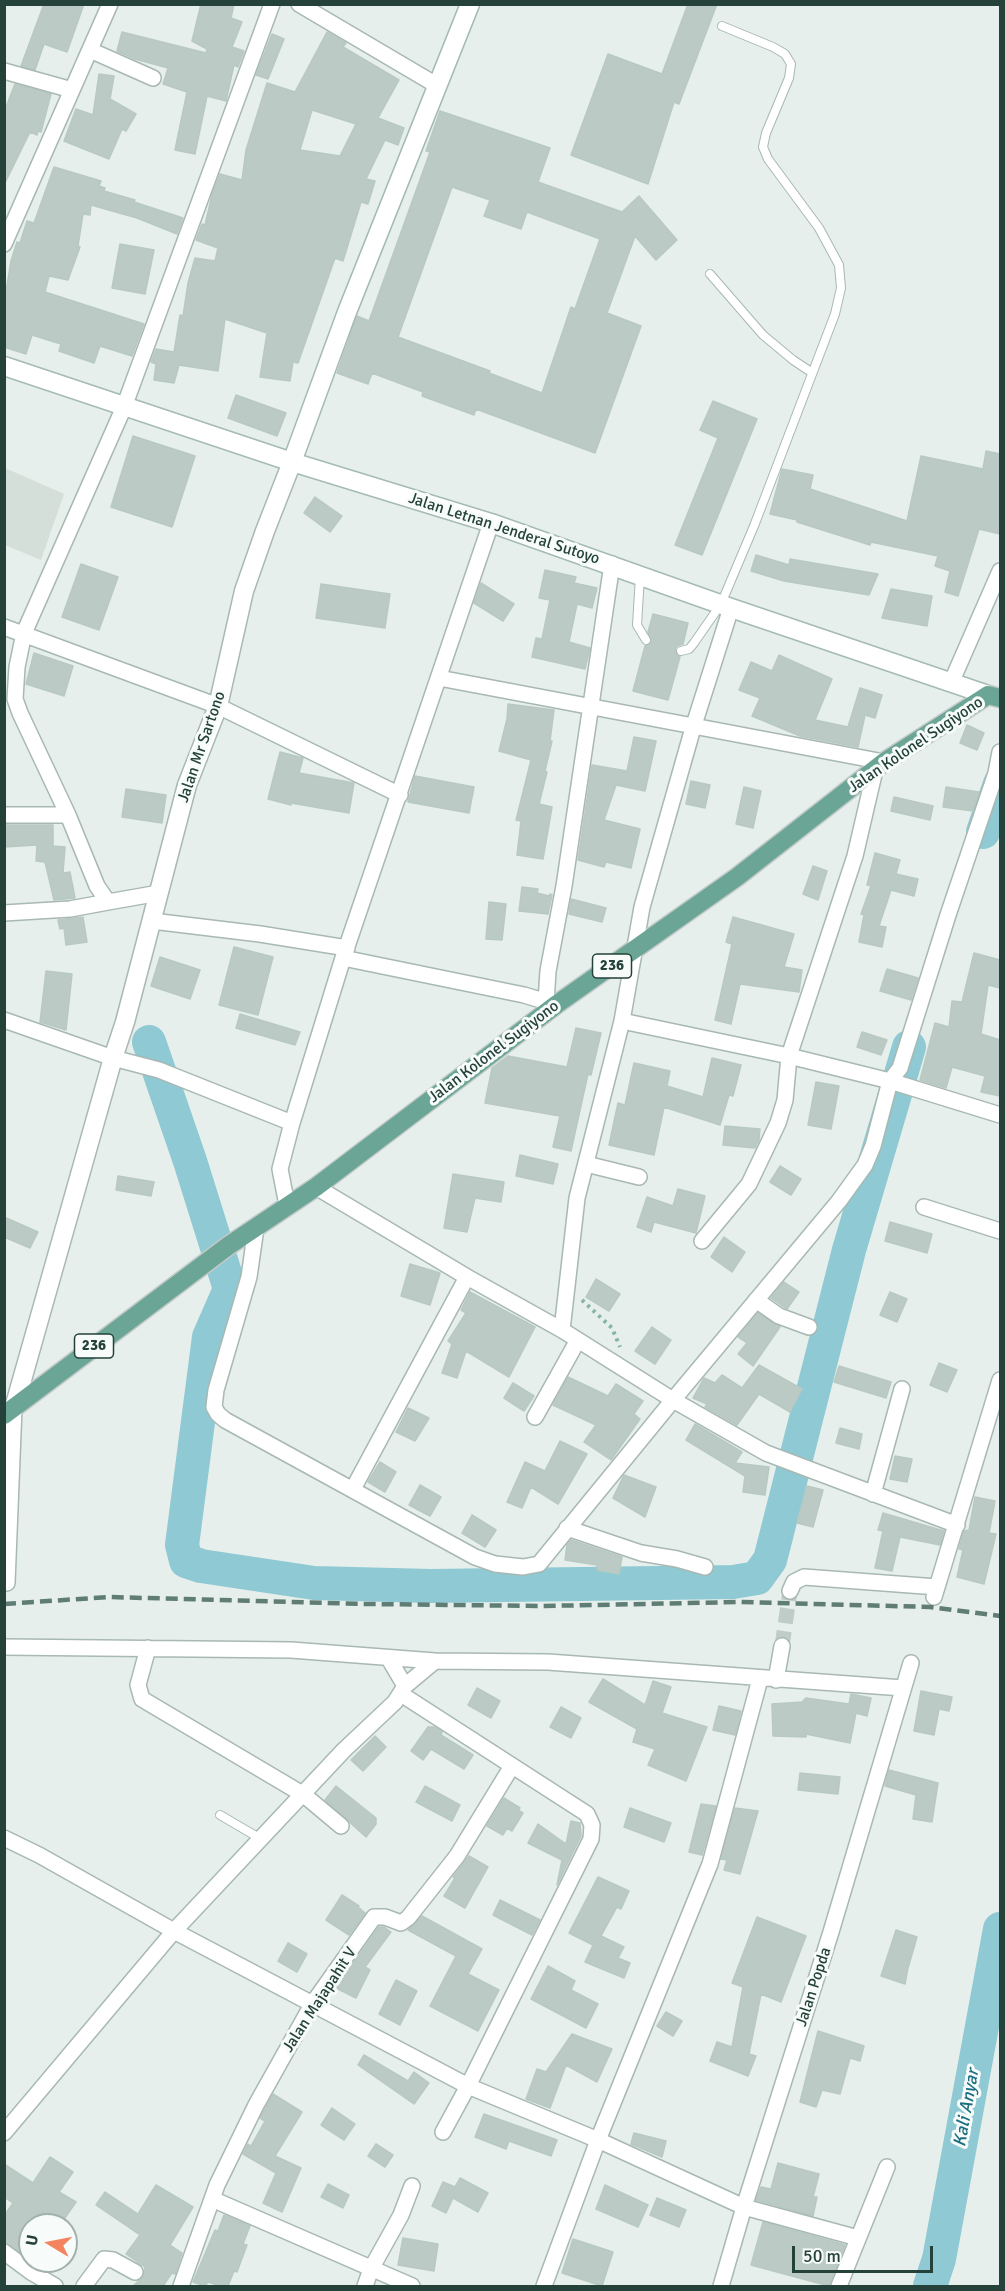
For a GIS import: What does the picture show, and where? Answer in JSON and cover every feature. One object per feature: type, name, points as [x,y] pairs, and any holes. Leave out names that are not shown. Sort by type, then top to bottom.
[{"type":"main road","name":"Jalan Mr Sartono","points":[[9,1411],[141,966],[187,784],[218,706],[244,591],[347,312],[470,4]]},
{"type":"main road","name":"Jalan Letnan Jenderal Sutoyo","points":[[4,366],[292,462],[491,523],[994,697]]},
{"type":"main road","name":"Jalan Kolonel Sugiyono","points":[[9,1411],[237,1239],[256,1228],[285,1198],[316,1187],[552,1003],[637,949],[737,877],[879,766],[994,697]]},
{"type":"street","points":[[4,244],[110,4]]},
{"type":"street","points":[[108,902],[97,886],[68,815],[15,699],[17,668],[24,633],[124,406],[272,4]]},
{"type":"street","points":[[299,4],[438,86]]},
{"type":"street","points":[[90,50],[153,78]]},
{"type":"street","points":[[4,71],[72,90]]},
{"type":"street","points":[[285,1198],[280,1174],[292,1124],[345,953],[491,523]]},
{"type":"street","points":[[152,921],[260,934],[552,1003],[548,971],[564,886],[612,564]]},
{"type":"street","points":[[951,683],[1000,571]]},
{"type":"street","points":[[562,1330],[574,1211],[622,1021],[637,949],[642,907],[726,606]]},
{"type":"street","points":[[4,627],[218,706],[400,795]]},
{"type":"street","points":[[439,678],[879,766],[855,856],[789,1056],[785,1100],[778,1124],[749,1184],[702,1241]]},
{"type":"street","points":[[256,1228],[249,1277],[216,1390],[214,1407],[225,1420],[475,1557],[495,1564],[523,1567],[539,1564],[672,1400],[839,1201],[865,1165],[893,1081],[900,1068],[996,773],[1000,752]]},
{"type":"street","points":[[4,815],[68,815]]},
{"type":"street","points":[[4,913],[70,909],[159,893]]},
{"type":"street","points":[[4,1020],[113,1058],[159,1070],[292,1124]]},
{"type":"street","points":[[622,1021],[789,1056],[893,1081],[1000,1115]]},
{"type":"street","points":[[586,1164],[639,1177]]},
{"type":"street","points":[[316,1187],[467,1277],[562,1330],[672,1400],[734,1436],[800,1467],[957,1525]]},
{"type":"street","points":[[924,1207],[1000,1231]]},
{"type":"street","points":[[353,1489],[467,1277]]},
{"type":"street","points":[[756,1300],[785,1319],[809,1327]]},
{"type":"street","points":[[535,1417],[578,1340]]},
{"type":"street","points":[[790,1592],[794,1582],[804,1577],[936,1592],[1000,1380]]},
{"type":"street","points":[[873,1494],[902,1389]]},
{"type":"street","points":[[8,1583],[9,1411]]},
{"type":"street","points":[[567,1528],[641,1552],[705,1567]]},
{"type":"street","points":[[777,1680],[782,1646]]},
{"type":"street","points":[[4,1647],[291,1650],[389,1659],[548,1662],[903,1688]]},
{"type":"street","points":[[148,1648],[138,1685],[142,1699],[304,1795],[341,1826]]},
{"type":"street","points":[[389,1659],[403,1690],[512,1766],[587,1814],[592,1825],[591,1839],[443,2132]]},
{"type":"street","points":[[4,2133],[174,1931],[352,1742],[435,1661]]},
{"type":"street","name":"Jalan Popda","points":[[722,2286],[744,2207],[831,1932],[911,1663]]},
{"type":"street","points":[[544,2286],[598,2140],[704,1881],[760,1679]]},
{"type":"street","name":"Jalan Majapahit V","points":[[181,2286],[212,2199],[256,2104],[313,2003],[374,1917],[385,1917],[401,1923],[408,1918],[457,1856],[512,1766]]},
{"type":"street","points":[[4,1838],[39,1855],[174,1931],[468,2086],[598,2140],[744,2207],[858,2238]]},
{"type":"street","points":[[839,2286],[887,2167]]},
{"type":"street","points":[[365,2286],[371,2269],[401,2215],[412,2186]]},
{"type":"street","points":[[212,2199],[412,2286]]},
{"type":"street","points":[[4,2252],[31,2272],[56,2286]]},
{"type":"street","points":[[84,2286],[104,2259],[113,2260],[135,2272]]},
{"type":"lane","points":[[681,651],[689,649],[726,606],[811,372],[835,314],[841,288],[838,265],[819,228],[768,159],[763,147],[766,133],[789,78],[791,64],[785,54],[773,46],[722,26]]},
{"type":"lane","points":[[710,274],[764,335],[792,360],[811,372]]},
{"type":"lane","points":[[640,574],[637,625],[646,640]]},
{"type":"lane","points":[[220,1815],[261,1839]]},
{"type":"path","points":[[567,1286],[612,1328],[630,1373]]},
{"type":"shaded area","points":[[5,468],[64,494],[41,560],[5,545]]},
{"type":"building","points":[[44,4],[84,4],[67,52],[44,44],[35,70],[21,66]]},
{"type":"building","points":[[201,4],[234,4],[231,18],[242,22],[232,47],[244,51],[238,67],[234,65],[226,101],[207,96],[195,154],[175,150],[187,92],[163,84],[168,68],[135,59],[117,51],[122,32],[206,53],[207,49],[192,41]]},
{"type":"building","points":[[688,4],[717,4],[679,104],[674,102],[648,184],[571,155],[608,54],[662,74]]},
{"type":"building","points":[[327,32],[346,43],[343,47],[399,80],[378,118],[404,128],[398,145],[385,140],[366,179],[375,181],[368,204],[361,202],[343,261],[335,258],[298,363],[293,362],[290,381],[260,377],[267,333],[225,319],[218,371],[179,365],[174,383],[154,380],[156,364],[151,362],[156,349],[174,352],[180,315],[183,316],[195,258],[215,261],[218,248],[196,240],[202,224],[205,225],[220,174],[242,180],[246,150],[267,83],[295,92]],"holes":[[[312,110],[356,124],[340,156],[300,150]]]},
{"type":"building","points":[[272,34],[284,39],[268,79],[256,75]]},
{"type":"building","points":[[99,74],[114,76],[110,99],[136,114],[126,131],[122,129],[109,159],[64,141],[76,109],[93,115]]},
{"type":"building","points":[[15,84],[51,94],[41,132],[38,131],[37,135],[30,132],[4,185],[4,112]]},
{"type":"building","points":[[440,111],[550,148],[538,182],[622,212],[639,196],[677,240],[656,260],[635,236],[607,313],[641,326],[595,453],[476,409],[474,415],[422,396],[423,392],[372,373],[368,384],[337,373],[357,316],[369,321],[430,152],[426,151]],"holes":[[[452,187],[490,200],[484,216],[521,229],[527,212],[600,239],[575,309],[571,307],[542,393],[398,337]]]},
{"type":"building","points":[[54,167],[101,181],[99,186],[105,188],[104,191],[183,218],[177,234],[137,218],[91,205],[90,215],[83,214],[78,246],[80,247],[68,280],[49,276],[45,292],[144,324],[132,356],[100,346],[94,363],[59,351],[61,344],[32,335],[26,354],[4,347],[4,303],[11,261],[27,221],[34,223]]},
{"type":"building","points":[[120,244],[154,250],[145,294],[112,288]]},
{"type":"building","points":[[236,395],[286,413],[277,436],[228,418]]},
{"type":"building","points":[[713,401],[757,419],[702,555],[675,545],[718,438],[700,430]]},
{"type":"building","points":[[133,436],[195,456],[172,527],[111,507]]},
{"type":"building","points":[[986,451],[1000,454],[1000,534],[979,529],[958,596],[945,592],[950,571],[935,566],[938,556],[871,542],[870,545],[797,522],[797,520],[770,514],[782,469],[813,475],[810,489],[907,521],[921,456],[983,469]]},
{"type":"building","points":[[315,497],[342,516],[330,532],[304,513]]},
{"type":"building","points":[[756,555],[789,565],[790,559],[878,574],[869,595],[784,581],[751,571]]},
{"type":"building","points":[[81,564],[118,577],[99,630],[62,617]]},
{"type":"building","points":[[545,570],[576,577],[574,583],[597,588],[592,608],[577,604],[569,642],[590,648],[585,669],[532,657],[536,638],[542,639],[550,600],[539,598]]},
{"type":"building","points":[[481,583],[514,604],[503,621],[474,603]]},
{"type":"building","points":[[321,584],[390,594],[385,628],[316,618]]},
{"type":"building","points":[[891,589],[932,596],[927,626],[882,618]]},
{"type":"building","points":[[653,614],[688,623],[683,644],[677,646],[675,650],[680,657],[668,700],[633,691],[645,646],[651,642],[648,632]]},
{"type":"building","points":[[34,653],[73,666],[64,696],[26,684]]},
{"type":"building","points":[[779,655],[832,679],[815,720],[848,727],[860,688],[882,695],[875,718],[865,715],[858,747],[800,736],[752,716],[760,698],[739,690],[751,662],[772,671]]},
{"type":"building","points":[[508,704],[554,710],[550,741],[552,741],[539,804],[552,807],[543,859],[517,855],[521,821],[516,820],[531,760],[499,751],[507,719]]},
{"type":"building","points":[[967,725],[984,733],[977,750],[960,743]]},
{"type":"building","points":[[634,737],[656,741],[645,791],[616,785],[604,820],[640,829],[631,868],[606,862],[604,867],[578,860],[592,765],[627,771]]},
{"type":"building","points":[[280,752],[303,758],[299,773],[354,783],[349,813],[291,803],[291,805],[268,799]]},
{"type":"building","points":[[415,776],[474,787],[469,813],[408,802]]},
{"type":"building","points":[[691,781],[710,785],[705,808],[686,804]]},
{"type":"building","points":[[744,787],[761,791],[753,828],[736,824]]},
{"type":"building","points":[[946,787],[979,792],[973,811],[943,807]]},
{"type":"building","points":[[126,789],[166,795],[162,823],[122,817]]},
{"type":"building","points":[[894,797],[933,806],[930,820],[891,811]]},
{"type":"building","points":[[4,825],[53,825],[53,846],[65,847],[63,873],[70,872],[75,898],[54,900],[45,862],[36,861],[37,845],[4,847]]},
{"type":"building","points":[[875,853],[900,860],[896,874],[918,879],[914,896],[891,890],[879,926],[886,927],[882,947],[859,942],[864,915],[861,914],[871,886],[867,885]]},
{"type":"building","points":[[813,866],[827,871],[818,900],[803,894]]},
{"type":"building","points":[[522,887],[538,889],[537,893],[552,895],[548,914],[519,911]]},
{"type":"building","points":[[571,899],[606,908],[602,922],[569,914]]},
{"type":"building","points":[[489,902],[506,904],[502,940],[486,939]]},
{"type":"building","points":[[83,917],[87,942],[66,945],[64,928],[60,929],[58,920]]},
{"type":"building","points":[[733,917],[794,934],[784,967],[802,970],[799,992],[740,984],[731,1024],[715,1020],[732,944],[726,942]]},
{"type":"building","points":[[234,947],[273,957],[258,1015],[219,1005]]},
{"type":"building","points":[[974,953],[1000,960],[1000,988],[988,985],[981,1034],[1000,1040],[1000,1096],[981,1092],[985,1076],[952,1067],[946,1088],[920,1080],[935,1023],[949,1027],[952,1001],[962,1002]]},
{"type":"building","points":[[160,957],[200,970],[190,999],[151,986]]},
{"type":"building","points":[[887,969],[918,978],[911,1000],[880,991]]},
{"type":"building","points":[[46,971],[72,974],[66,1030],[40,1022]]},
{"type":"building","points":[[240,1014],[300,1032],[295,1045],[236,1028]]},
{"type":"building","points":[[576,1028],[601,1033],[591,1075],[588,1074],[571,1151],[553,1147],[560,1116],[485,1103],[492,1068],[508,1056],[567,1067]]},
{"type":"building","points":[[862,1032],[887,1040],[881,1055],[857,1047]]},
{"type":"building","points":[[712,1058],[741,1065],[733,1096],[729,1095],[720,1125],[664,1107],[654,1155],[609,1145],[618,1103],[625,1105],[634,1063],[670,1071],[667,1086],[703,1097]]},
{"type":"building","points":[[816,1082],[839,1086],[831,1129],[808,1125]]},
{"type":"building","points":[[725,1126],[760,1129],[759,1140],[755,1148],[723,1145]]},
{"type":"building","points":[[520,1155],[558,1164],[553,1184],[516,1176]]},
{"type":"building","points":[[780,1166],[801,1179],[791,1195],[770,1182]]},
{"type":"building","points":[[453,1174],[504,1182],[501,1202],[475,1198],[467,1232],[444,1228]]},
{"type":"building","points":[[118,1176],[154,1182],[151,1196],[116,1190]]},
{"type":"building","points":[[678,1189],[705,1196],[696,1233],[654,1222],[651,1232],[637,1227],[647,1197],[673,1206]]},
{"type":"building","points":[[4,1217],[38,1232],[30,1248],[4,1237]]},
{"type":"building","points":[[890,1222],[932,1234],[927,1253],[885,1241]]},
{"type":"building","points":[[724,1237],[745,1252],[732,1272],[711,1257]]},
{"type":"building","points":[[410,1264],[440,1273],[430,1305],[401,1296]]},
{"type":"building","points":[[596,1279],[620,1294],[609,1311],[586,1297]]},
{"type":"building","points":[[784,1282],[799,1292],[787,1309],[771,1298]]},
{"type":"building","points":[[470,1292],[535,1327],[509,1377],[466,1351],[457,1378],[442,1373],[452,1344],[448,1341],[466,1313],[461,1310]]},
{"type":"building","points":[[890,1292],[907,1299],[897,1322],[880,1315]]},
{"type":"building","points":[[758,1313],[780,1327],[753,1366],[738,1354],[747,1343],[738,1337]]},
{"type":"building","points":[[652,1327],[671,1340],[655,1364],[635,1351]]},
{"type":"building","points":[[939,1363],[957,1370],[947,1392],[930,1385]]},
{"type":"building","points":[[759,1365],[802,1389],[790,1412],[759,1394],[737,1425],[705,1407],[707,1404],[693,1398],[704,1378],[715,1383],[722,1375],[742,1388]]},
{"type":"building","points":[[839,1366],[891,1382],[886,1398],[834,1382]]},
{"type":"building","points":[[568,1377],[608,1396],[616,1384],[643,1401],[634,1414],[640,1419],[611,1460],[584,1442],[596,1425],[553,1405]]},
{"type":"building","points":[[513,1383],[534,1396],[524,1411],[504,1398]]},
{"type":"building","points":[[408,1408],[429,1418],[415,1441],[396,1432]]},
{"type":"building","points":[[695,1424],[742,1452],[735,1463],[769,1467],[765,1495],[743,1492],[745,1476],[686,1440]]},
{"type":"building","points":[[840,1428],[862,1434],[859,1449],[836,1443]]},
{"type":"building","points":[[560,1441],[587,1454],[558,1504],[531,1487],[522,1508],[507,1502],[525,1462],[545,1471]]},
{"type":"building","points":[[895,1456],[912,1459],[907,1482],[890,1479]]},
{"type":"building","points":[[380,1462],[396,1472],[385,1492],[368,1482]]},
{"type":"building","points":[[624,1475],[656,1487],[645,1517],[613,1498]]},
{"type":"building","points":[[420,1485],[441,1497],[430,1516],[409,1505]]},
{"type":"building","points":[[807,1486],[823,1490],[813,1527],[797,1523]]},
{"type":"building","points":[[975,1497],[995,1501],[989,1533],[996,1534],[984,1584],[957,1577],[963,1550],[959,1549],[964,1531],[969,1530]]},
{"type":"building","points":[[883,1513],[944,1531],[940,1545],[900,1537],[892,1571],[875,1568],[883,1531],[878,1530]]},
{"type":"building","points":[[472,1515],[496,1530],[485,1547],[462,1533]]},
{"type":"building","points":[[571,1540],[622,1557],[619,1574],[597,1570],[597,1565],[565,1560],[567,1545]]},
{"type":"building","points":[[603,1679],[645,1705],[653,1681],[671,1687],[662,1713],[707,1727],[686,1781],[648,1765],[655,1749],[633,1742],[637,1729],[589,1702]]},
{"type":"building","points":[[477,1688],[500,1701],[491,1718],[468,1705]]},
{"type":"building","points":[[921,1691],[952,1697],[949,1711],[939,1709],[934,1735],[914,1731]]},
{"type":"building","points":[[851,1694],[871,1698],[867,1716],[856,1713],[850,1743],[806,1734],[806,1737],[773,1736],[772,1704],[802,1702],[806,1698],[849,1704]]},
{"type":"building","points":[[719,1706],[741,1711],[735,1735],[713,1730]]},
{"type":"building","points":[[561,1707],[581,1718],[571,1738],[550,1727]]},
{"type":"building","points":[[428,1727],[434,1727],[442,1732],[441,1735],[473,1755],[464,1769],[431,1749],[423,1760],[411,1751]]},
{"type":"building","points":[[375,1736],[386,1747],[363,1771],[351,1760]]},
{"type":"building","points":[[889,1770],[938,1783],[932,1822],[913,1819],[916,1795],[885,1786]]},
{"type":"building","points":[[800,1773],[840,1777],[838,1794],[798,1790]]},
{"type":"building","points":[[336,1786],[376,1818],[376,1824],[366,1837],[325,1800]]},
{"type":"building","points":[[425,1786],[460,1805],[452,1821],[416,1802]]},
{"type":"building","points":[[504,1798],[520,1808],[518,1810],[523,1813],[512,1831],[507,1828],[503,1835],[487,1826]]},
{"type":"building","points":[[701,1804],[716,1806],[702,1855],[689,1852]]},
{"type":"building","points":[[630,1808],[671,1823],[664,1842],[624,1827]]},
{"type":"building","points":[[735,1808],[758,1811],[740,1874],[724,1870],[727,1860],[721,1859]]},
{"type":"building","points":[[571,1821],[580,1823],[581,1836],[557,1885],[562,1860],[528,1843],[538,1824],[566,1844]]},
{"type":"building","points":[[469,1856],[488,1867],[465,1908],[444,1896],[455,1878],[453,1877]]},
{"type":"building","points":[[598,1877],[629,1891],[621,1909],[617,1907],[601,1936],[624,1947],[618,1958],[630,1963],[624,1978],[585,1962],[593,1945],[569,1933]]},
{"type":"building","points":[[342,1895],[359,1906],[365,1913],[349,1935],[326,1920]]},
{"type":"building","points":[[500,1900],[540,1920],[532,1935],[493,1915]]},
{"type":"building","points":[[422,1916],[482,1949],[468,1974],[499,1990],[478,2031],[430,2006],[456,1956],[408,1930]]},
{"type":"building","points":[[757,1917],[806,1936],[781,2002],[761,1994],[749,2054],[756,2056],[748,2076],[710,2061],[717,2042],[732,2047],[743,1987],[732,1983]]},
{"type":"building","points":[[379,1927],[384,1927],[391,1932],[365,1967],[370,1970],[356,1998],[336,1988]]},
{"type":"building","points":[[896,1930],[917,1937],[905,1984],[881,1976]]},
{"type":"building","points":[[288,1943],[307,1954],[297,1972],[278,1961]]},
{"type":"building","points":[[548,1966],[575,1981],[571,1990],[598,2004],[586,2028],[531,1999]]},
{"type":"building","points":[[396,1980],[417,1991],[400,2025],[379,2014]]},
{"type":"building","points":[[666,2012],[682,2021],[673,2036],[657,2026]]},
{"type":"building","points":[[818,2031],[864,2046],[860,2061],[850,2058],[840,2094],[822,2090],[816,2107],[800,2102]]},
{"type":"building","points":[[572,2034],[612,2049],[597,2082],[566,2065],[550,2108],[526,2099],[537,2069],[546,2072]]},
{"type":"building","points":[[364,2055],[408,2081],[414,2072],[429,2083],[414,2104],[358,2065]]},
{"type":"building","points":[[273,2094],[302,2112],[275,2156],[301,2168],[282,2212],[263,2203],[276,2173],[243,2154],[248,2144],[251,2146],[265,2121],[260,2118]]},
{"type":"building","points":[[332,2108],[355,2124],[344,2140],[321,2125]]},
{"type":"building","points":[[484,2114],[557,2140],[551,2156],[509,2141],[506,2149],[475,2137]]},
{"type":"building","points":[[634,2133],[666,2141],[662,2157],[631,2144]]},
{"type":"building","points":[[376,2144],[393,2155],[385,2167],[368,2156]]},
{"type":"building","points":[[50,2157],[73,2172],[59,2192],[76,2202],[68,2213],[18,2213],[18,2251],[4,2242],[4,2216],[13,2203],[4,2197],[4,2164],[33,2183]]},
{"type":"building","points":[[778,2163],[819,2174],[813,2197],[817,2197],[813,2216],[756,2200],[761,2187],[771,2189]]},
{"type":"building","points":[[460,2178],[488,2193],[478,2212],[453,2198],[446,2213],[432,2206],[443,2182],[455,2187]]},
{"type":"building","points":[[328,2184],[349,2195],[343,2208],[321,2197]]},
{"type":"building","points":[[156,2185],[193,2207],[170,2245],[182,2253],[175,2274],[172,2273],[163,2286],[133,2286],[143,2277],[145,2267],[126,2254],[140,2235],[96,2205],[105,2192],[138,2214]]},
{"type":"building","points":[[605,2185],[648,2205],[638,2227],[596,2209]]},
{"type":"building","points":[[657,2198],[686,2210],[679,2227],[650,2215]]},
{"type":"building","points":[[224,2215],[250,2226],[243,2244],[247,2245],[237,2272],[234,2271],[228,2286],[208,2282],[205,2286],[193,2282],[215,2230],[218,2231]]},
{"type":"building","points":[[763,2222],[845,2245],[829,2286],[751,2265]]},
{"type":"building","points":[[403,2238],[438,2244],[434,2271],[398,2265]]},
{"type":"building","points":[[573,2239],[613,2252],[602,2286],[562,2273]]},
{"type":"waterway","points":[[983,832],[1000,784]]},
{"type":"waterway","points":[[149,1042],[190,1161],[230,1289],[209,1337],[182,1545],[186,1561],[201,1566],[314,1583],[431,1586],[733,1582],[757,1578],[770,1560],[849,1250],[909,1047]]},
{"type":"waterway","name":"Kali Anyar","points":[[930,2286],[939,2259],[1000,1929]]},
{"type":"tunnel","points":[[782,1646],[790,1591]]},
{"type":"railway","points":[[4,1604],[109,1597],[543,1606],[740,1602],[930,1607],[1000,1616]]}]
